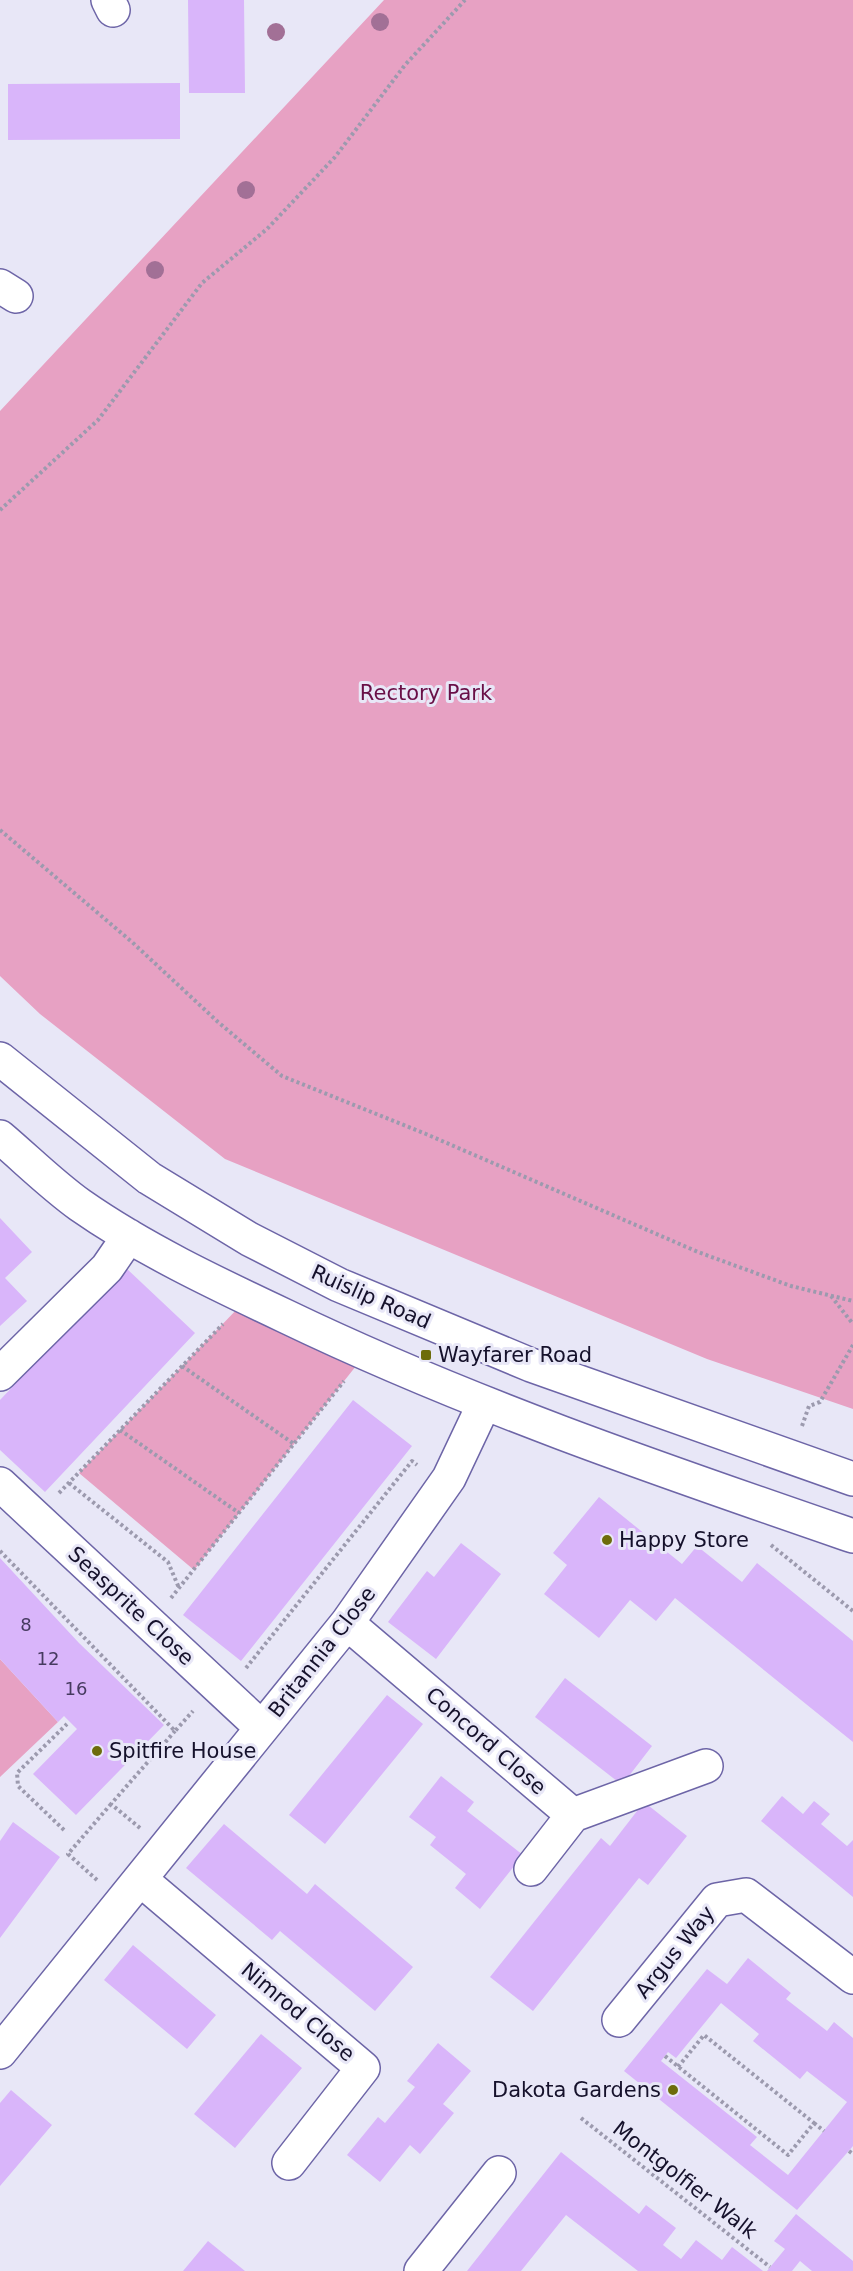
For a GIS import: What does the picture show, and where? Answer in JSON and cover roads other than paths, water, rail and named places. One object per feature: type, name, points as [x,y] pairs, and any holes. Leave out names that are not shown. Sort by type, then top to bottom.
[{"type":"street","name":"Ruislip Road","points":[[0,1059],[149,1178],[249,1239],[339,1285],[531,1365],[853,1479]]},
{"type":"street","points":[[0,1137],[78,1203],[129,1236],[248,1299],[373,1358],[484,1404],[853,1536]]},
{"type":"street","points":[[6,1356],[107,1268],[129,1236]]},
{"type":"street","name":"Britannia Close","points":[[0,2052],[347,1623],[444,1485],[484,1404]]},
{"type":"street","name":"Seasprite Close","points":[[0,1484],[262,1728]]},
{"type":"street","name":"Concord Close","points":[[347,1623],[573,1815]]},
{"type":"street","points":[[531,1869],[573,1815],[706,1766]]},
{"type":"street","name":"Nimrod Close","points":[[130,1890],[363,2068],[289,2163]]},
{"type":"street","name":"Argus Way","points":[[620,2020],[717,1900],[746,1895],[853,1977]]},
{"type":"street","points":[[421,2271],[499,2173]]},
{"type":"place","name":"Wayfarer Road","points":[[426,1355]]},
{"type":"place","name":"Happy Store","points":[[607,1540]]},
{"type":"place","name":"Spitfire House","points":[[97,1751]]},
{"type":"place","name":"Dakota Gardens","points":[[673,2090]]},
{"type":"park label","name":"Rectory Park","points":[[426,693]]}]
